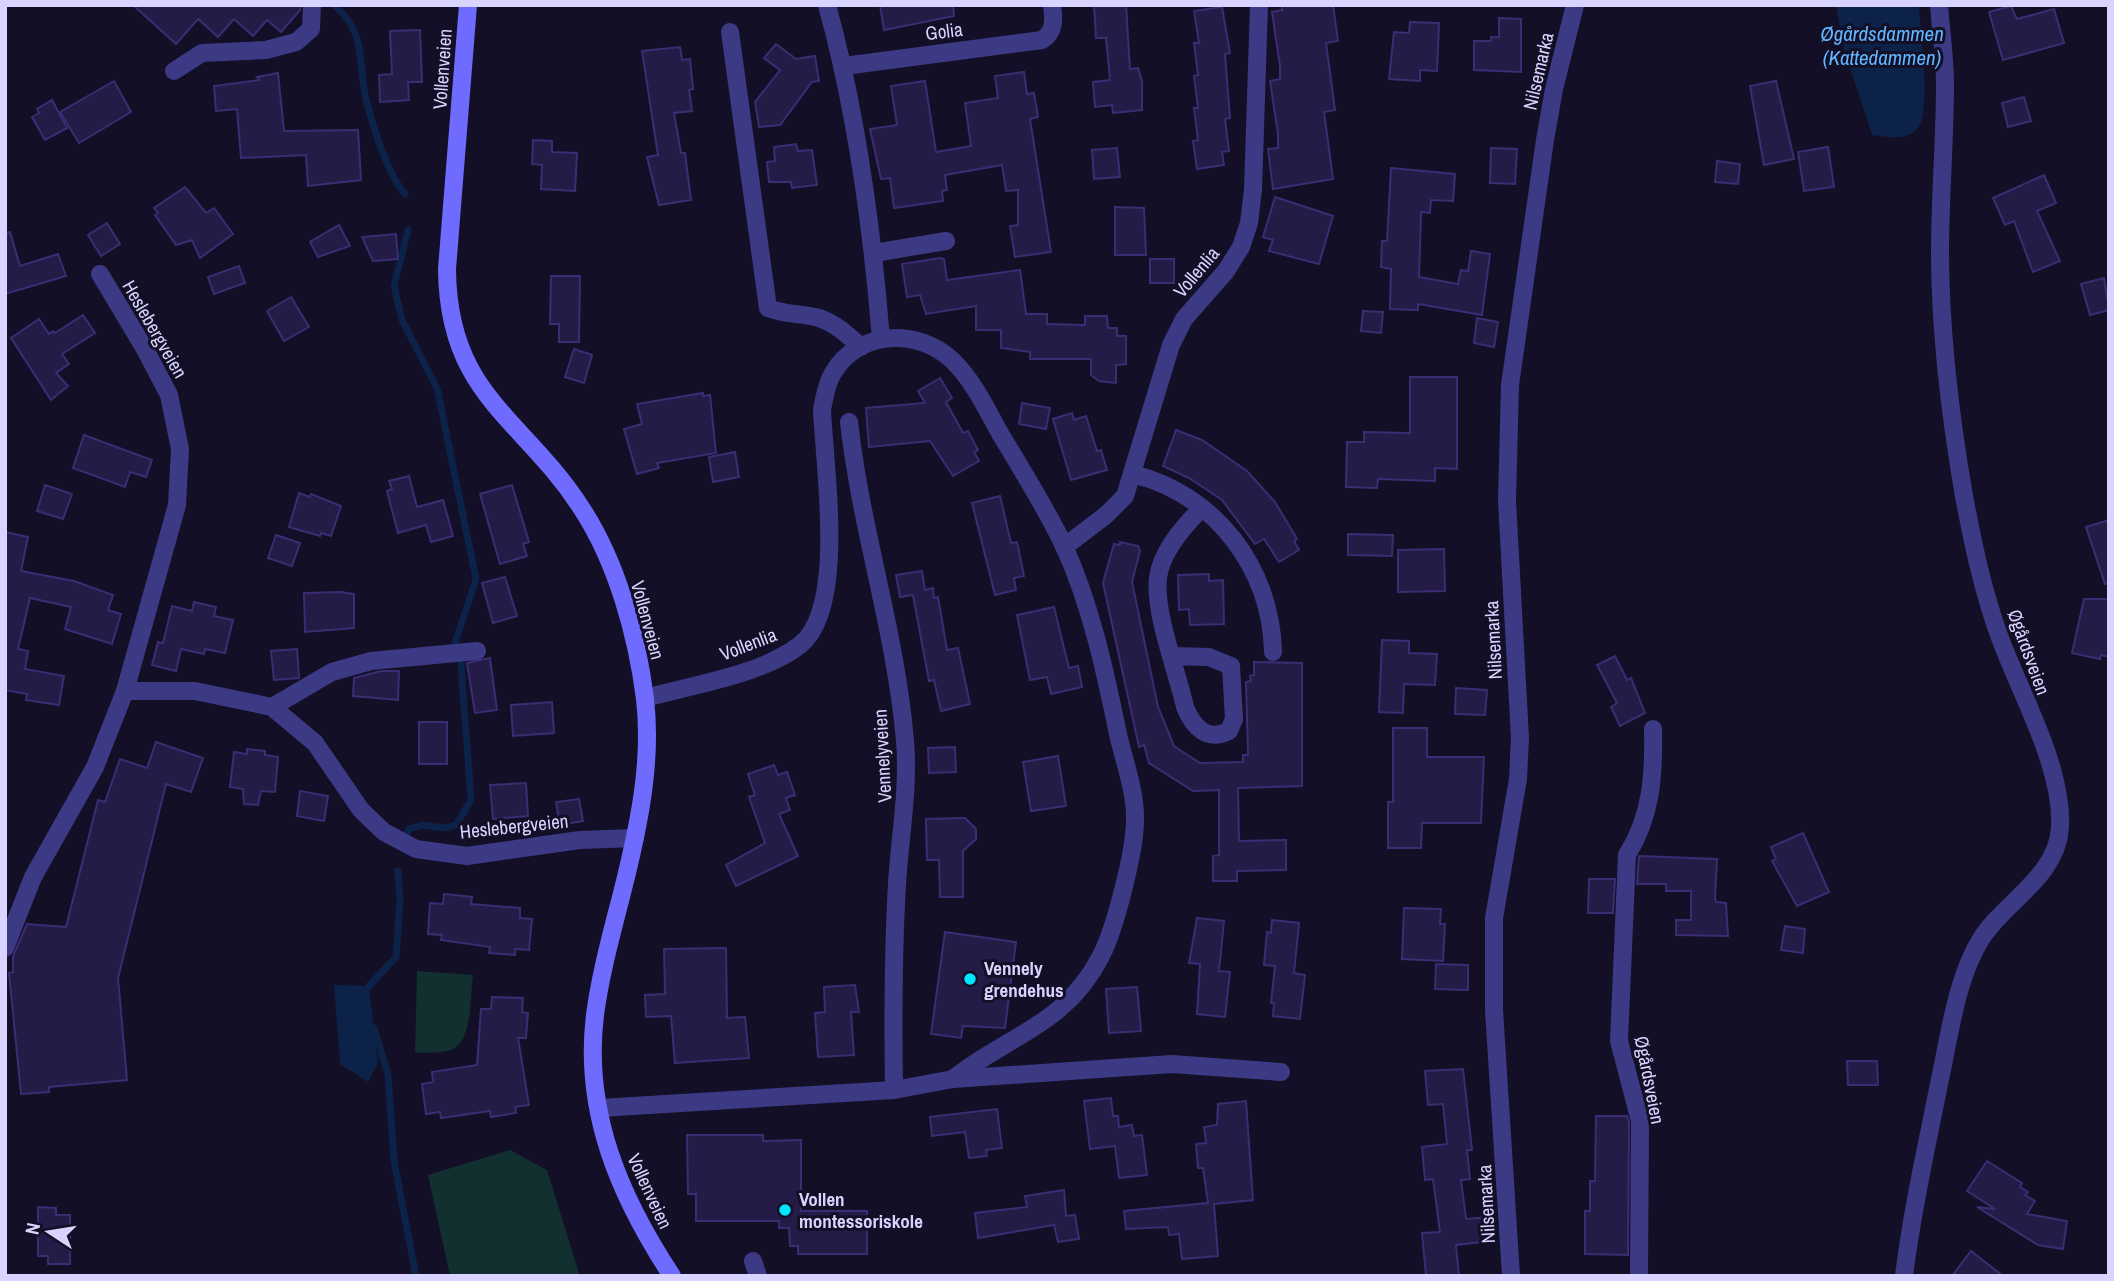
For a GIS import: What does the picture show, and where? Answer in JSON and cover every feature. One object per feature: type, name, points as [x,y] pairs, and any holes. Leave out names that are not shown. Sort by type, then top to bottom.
[{"type":"main road","name":"Vollenveien","points":[[468,5],[447,270],[449,312],[455,335],[480,386],[571,494],[594,531],[620,591],[645,698],[646,759],[635,838],[595,1015],[594,1064],[608,1150],[619,1182],[648,1239],[672,1276]]},
{"type":"street","points":[[174,71],[202,52],[266,50],[296,42],[311,29],[312,5]]},
{"type":"street","points":[[827,5],[844,66],[874,253],[881,339]]},
{"type":"street","name":"Golia","points":[[844,66],[1041,40],[1048,36],[1054,20],[1052,5]]},
{"type":"street","name":"Vollenlia","points":[[1064,547],[1117,506],[1125,496],[1171,345],[1184,319],[1234,260],[1249,223],[1256,145],[1259,5]]},
{"type":"street","name":"Nilsemarka","points":[[1511,1276],[1494,1010],[1494,918],[1518,779],[1520,738],[1507,501],[1510,385],[1545,140],[1554,89],[1575,5]]},
{"type":"street","name":"Øgårdsveien","points":[[1904,1276],[1911,1225],[1950,1033],[1966,971],[1981,938],[2047,866],[2057,848],[2060,830],[2060,803],[2054,776],[1999,637],[1981,578],[1943,357],[1941,294],[1945,83],[1939,5]]},
{"type":"street","points":[[730,32],[768,308],[780,313],[819,318],[844,332],[861,347]]},
{"type":"street","points":[[874,253],[946,241]]},
{"type":"street","name":"Heslebergveien","points":[[5,948],[33,877],[95,767],[125,691],[177,505],[180,449],[169,395],[100,274]]},
{"type":"street","name":"Vollenlia","points":[[645,698],[771,662],[801,644],[821,619],[829,575],[822,409],[831,376],[841,362],[861,347],[881,339],[901,338],[927,343],[961,370],[1064,547],[1086,603],[1135,816],[1113,928],[1092,972],[1068,1001],[1035,1030],[975,1062],[953,1079]]},
{"type":"street","name":"Vennelyveien","points":[[849,422],[871,558],[893,651],[905,742],[906,810],[894,927],[894,1090]]},
{"type":"street","points":[[1133,474],[1171,486],[1231,535],[1249,560],[1269,610],[1273,652]]},
{"type":"street","points":[[1172,656],[1209,657],[1231,666],[1234,719],[1229,732],[1218,737],[1203,733],[1191,722],[1172,656],[1160,607],[1158,578],[1175,539],[1201,509]]},
{"type":"street","points":[[272,707],[332,672],[345,668],[371,661],[477,651]]},
{"type":"street","name":"Heslebergveien","points":[[125,691],[195,691],[272,707],[315,743],[361,810],[384,832],[416,849],[467,856],[580,840],[635,838]]},
{"type":"street","name":"Øgårdsveien","points":[[1639,1276],[1640,1121],[1621,1057],[1619,1019],[1627,855],[1637,840],[1650,802],[1654,765],[1653,729]]},
{"type":"street","points":[[600,1108],[894,1090],[953,1079],[1172,1064],[1281,1072]]},
{"type":"green space","points":[[417,971],[473,975],[471,1004],[464,1036],[459,1044],[449,1051],[415,1053]]},
{"type":"green space","points":[[510,1150],[547,1170],[580,1276],[450,1276],[428,1175]]},
{"type":"water","name":"Øgårdsdammen (Kattedammen)","points":[[1836,5],[1919,5],[1924,106],[1918,128],[1908,135],[1896,138],[1872,135],[1844,50]]},
{"type":"water","points":[[334,985],[369,986],[378,1063],[368,1082],[340,1064]]},
{"type":"building","points":[[133,5],[301,5],[300,10],[281,32],[267,20],[253,36],[234,19],[218,37],[198,19],[176,44]]},
{"type":"building","points":[[880,5],[953,5],[954,16],[884,30]]},
{"type":"building","points":[[1094,5],[1126,5],[1130,69],[1138,68],[1142,81],[1142,110],[1113,113],[1112,105],[1095,107],[1093,82],[1110,80],[1106,38],[1096,38]]},
{"type":"building","points":[[1282,5],[1333,5],[1338,41],[1326,43],[1335,110],[1324,112],[1333,179],[1273,189],[1268,149],[1278,148],[1278,134],[1270,81],[1280,79],[1280,66],[1272,12],[1282,10]]},
{"type":"building","points":[[2011,6],[2017,19],[2054,9],[2064,43],[2003,60],[1989,12]]},
{"type":"building","points":[[1222,7],[1230,53],[1225,54],[1230,118],[1225,119],[1229,151],[1222,152],[1224,165],[1197,169],[1193,141],[1198,140],[1194,76],[1198,75],[1194,43],[1199,43],[1194,11]]},
{"type":"building","points":[[1499,18],[1521,19],[1521,72],[1474,70],[1474,41],[1491,41],[1491,37],[1499,37]]},
{"type":"building","points":[[1410,22],[1439,23],[1437,71],[1420,70],[1420,81],[1389,79],[1394,32],[1409,33]]},
{"type":"building","points":[[420,30],[422,82],[408,82],[409,100],[380,102],[379,75],[392,74],[390,31]]},
{"type":"building","points":[[776,44],[796,59],[815,56],[819,81],[812,82],[780,125],[759,127],[755,102],[780,70],[764,58]]},
{"type":"building","points":[[680,47],[682,60],[690,59],[693,89],[689,90],[692,111],[674,113],[681,153],[685,153],[691,200],[659,205],[647,157],[658,155],[642,51]]},
{"type":"building","points":[[1024,72],[1027,94],[1034,93],[1038,117],[1030,119],[1051,252],[1015,257],[1010,226],[1018,225],[1018,190],[1006,191],[1002,165],[945,175],[947,190],[942,191],[943,201],[894,208],[890,178],[881,179],[870,129],[897,125],[891,86],[925,81],[936,152],[971,146],[965,103],[998,98],[995,76]]},
{"type":"building","points":[[278,73],[284,131],[358,130],[361,180],[308,186],[306,155],[241,158],[237,109],[216,111],[214,86],[259,80],[257,77]]},
{"type":"building","points":[[114,81],[131,112],[79,143],[60,112]]},
{"type":"building","points":[[1776,81],[1794,159],[1764,165],[1750,86]]},
{"type":"building","points":[[2024,97],[2031,121],[2008,127],[2002,103]]},
{"type":"building","points":[[52,100],[67,128],[45,140],[32,117],[39,113],[37,109]]},
{"type":"building","points":[[533,140],[552,141],[552,152],[577,153],[575,191],[541,189],[542,165],[532,164]]},
{"type":"building","points":[[796,144],[798,151],[812,150],[817,185],[792,188],[791,182],[769,182],[767,162],[775,161],[774,147]]},
{"type":"building","points":[[1828,147],[1834,187],[1804,191],[1798,152]]},
{"type":"building","points":[[1117,148],[1120,177],[1094,179],[1092,150]]},
{"type":"building","points":[[1491,148],[1517,149],[1515,184],[1490,183]]},
{"type":"building","points":[[1717,161],[1740,164],[1738,184],[1715,182]]},
{"type":"building","points":[[1391,168],[1455,174],[1453,201],[1431,200],[1430,213],[1421,212],[1419,277],[1458,284],[1461,270],[1468,271],[1471,251],[1490,254],[1482,315],[1418,304],[1418,310],[1390,309],[1391,269],[1381,267],[1382,241],[1387,241]]},
{"type":"building","points":[[2044,175],[2056,203],[2037,211],[2060,261],[2033,272],[2014,221],[2005,225],[1993,198]]},
{"type":"building","points":[[185,187],[206,213],[214,208],[233,234],[200,258],[192,240],[176,245],[155,215],[158,213],[154,208]]},
{"type":"building","points":[[1275,197],[1333,216],[1319,264],[1269,251],[1273,240],[1263,237]]},
{"type":"building","points":[[1115,207],[1144,208],[1146,255],[1115,255]]},
{"type":"building","points":[[107,223],[120,244],[101,256],[88,235]]},
{"type":"building","points":[[339,225],[350,246],[318,257],[310,242]]},
{"type":"building","points":[[10,232],[20,266],[58,254],[66,276],[5,294],[5,233]]},
{"type":"building","points":[[396,234],[398,259],[373,261],[362,237]]},
{"type":"building","points":[[944,259],[947,280],[1020,270],[1026,314],[1047,314],[1047,324],[1085,325],[1085,316],[1107,316],[1108,328],[1117,328],[1117,336],[1126,336],[1126,364],[1116,365],[1116,383],[1099,381],[1091,375],[1091,359],[1030,359],[1030,352],[1001,348],[1001,330],[976,330],[976,306],[926,314],[920,295],[907,297],[902,264]]},
{"type":"building","points":[[1150,259],[1174,259],[1174,283],[1150,283]]},
{"type":"building","points":[[239,266],[245,283],[214,294],[208,277]]},
{"type":"building","points":[[551,276],[580,276],[579,342],[559,342],[559,324],[550,324]]},
{"type":"building","points":[[2104,278],[2109,310],[2090,315],[2081,284]]},
{"type":"building","points":[[291,297],[309,327],[284,341],[267,311]]},
{"type":"building","points":[[1363,311],[1383,312],[1381,333],[1361,331]]},
{"type":"building","points":[[83,315],[95,333],[62,354],[69,364],[56,373],[68,386],[51,400],[11,338],[39,319],[49,334]]},
{"type":"building","points":[[1477,318],[1498,322],[1494,347],[1474,343]]},
{"type":"building","points":[[574,349],[592,355],[584,383],[565,377]]},
{"type":"building","points":[[1410,377],[1457,377],[1457,469],[1435,468],[1435,481],[1378,479],[1377,488],[1346,487],[1347,442],[1364,442],[1364,432],[1410,433]]},
{"type":"building","points":[[940,378],[952,398],[946,402],[963,433],[968,431],[978,450],[974,452],[979,461],[953,476],[930,441],[869,447],[866,408],[925,403],[918,391]]},
{"type":"building","points":[[703,393],[703,396],[710,395],[716,453],[657,463],[659,468],[637,474],[624,429],[642,424],[637,404]]},
{"type":"building","points":[[1022,403],[1050,408],[1046,429],[1019,424]]},
{"type":"building","points":[[1072,413],[1074,420],[1086,416],[1097,451],[1101,450],[1107,470],[1071,480],[1053,419]]},
{"type":"building","points":[[1176,430],[1202,440],[1247,471],[1275,502],[1297,539],[1294,541],[1299,550],[1279,562],[1264,539],[1255,544],[1222,500],[1189,478],[1163,466]]},
{"type":"building","points":[[84,435],[152,460],[146,477],[130,472],[125,487],[73,468]]},
{"type":"building","points":[[735,452],[739,477],[713,482],[709,457]]},
{"type":"building","points":[[409,476],[417,507],[443,500],[453,536],[431,542],[426,525],[398,533],[387,491],[392,489],[389,481]]},
{"type":"building","points":[[45,485],[72,494],[63,519],[37,511]]},
{"type":"building","points":[[512,485],[529,542],[523,544],[527,556],[500,564],[480,494]]},
{"type":"building","points":[[299,493],[310,497],[311,494],[341,506],[331,536],[321,533],[320,536],[289,527]]},
{"type":"building","points":[[1000,496],[1011,543],[1017,542],[1024,576],[1014,578],[1016,590],[995,595],[972,503]]},
{"type":"building","points":[[2109,520],[2109,583],[2105,584],[2086,527]]},
{"type":"building","points":[[5,532],[28,537],[21,571],[74,581],[113,595],[108,610],[121,614],[112,644],[65,629],[71,607],[30,598],[18,649],[28,651],[25,669],[64,676],[59,705],[26,700],[27,694],[5,690]]},
{"type":"building","points":[[1348,534],[1393,535],[1392,556],[1348,555]]},
{"type":"building","points":[[276,535],[300,543],[292,566],[268,558]]},
{"type":"building","points":[[1120,542],[1138,546],[1140,551],[1132,582],[1158,707],[1174,746],[1200,763],[1243,762],[1243,755],[1248,755],[1246,682],[1251,681],[1250,676],[1254,675],[1254,662],[1302,663],[1302,786],[1238,788],[1239,841],[1286,840],[1286,870],[1237,871],[1237,881],[1213,881],[1213,856],[1219,855],[1219,790],[1193,791],[1149,763],[1144,745],[1139,747],[1103,583],[1114,544],[1120,545]]},
{"type":"building","points":[[1444,549],[1445,591],[1398,592],[1398,550]]},
{"type":"building","points":[[922,571],[925,590],[933,588],[934,598],[938,597],[947,650],[958,648],[970,704],[941,711],[934,680],[929,681],[913,595],[900,597],[896,575]]},
{"type":"building","points":[[1209,574],[1209,581],[1223,580],[1224,624],[1190,625],[1189,609],[1179,610],[1178,575]]},
{"type":"building","points":[[505,577],[517,616],[493,623],[482,583]]},
{"type":"building","points":[[304,593],[354,594],[354,628],[305,632]]},
{"type":"building","points":[[2084,599],[2109,599],[2109,657],[2101,655],[2100,659],[2072,653]]},
{"type":"building","points":[[194,602],[216,607],[214,616],[233,620],[225,653],[205,649],[204,654],[181,649],[176,671],[152,665],[158,642],[163,643],[172,606],[192,611]]},
{"type":"building","points":[[1054,607],[1069,668],[1078,666],[1082,687],[1051,694],[1047,677],[1030,680],[1017,615]]},
{"type":"building","points":[[1382,640],[1409,641],[1409,653],[1437,654],[1435,685],[1404,684],[1403,713],[1379,712]]},
{"type":"building","points":[[297,649],[299,678],[274,680],[271,651]]},
{"type":"building","points":[[1615,656],[1627,680],[1631,678],[1645,713],[1620,726],[1611,707],[1617,703],[1597,665]]},
{"type":"building","points":[[490,658],[497,710],[475,713],[467,663]]},
{"type":"building","points":[[381,671],[399,671],[398,700],[353,696],[354,678]]},
{"type":"building","points":[[1456,688],[1487,690],[1485,715],[1455,714]]},
{"type":"building","points":[[552,702],[554,733],[513,736],[511,705]]},
{"type":"building","points":[[419,722],[447,722],[447,764],[419,764]]},
{"type":"building","points":[[1393,728],[1427,728],[1427,757],[1484,757],[1481,823],[1422,823],[1421,848],[1388,848],[1388,802],[1393,802]]},
{"type":"building","points":[[156,742],[203,758],[191,792],[166,784],[118,978],[127,1080],[49,1087],[49,1092],[21,1094],[9,973],[13,972],[13,956],[27,924],[66,927],[98,800],[105,802],[120,759],[147,768]]},
{"type":"building","points":[[955,747],[956,772],[929,773],[928,748]]},
{"type":"building","points":[[247,749],[265,751],[265,755],[278,757],[275,792],[261,791],[258,805],[244,804],[243,789],[230,787],[234,752],[247,754]]},
{"type":"building","points":[[1058,756],[1066,806],[1031,811],[1023,762]]},
{"type":"building","points":[[774,765],[778,775],[787,772],[795,795],[786,798],[790,810],[779,814],[798,856],[736,886],[726,865],[765,843],[749,797],[755,795],[748,774]]},
{"type":"building","points":[[526,783],[528,816],[493,819],[490,785]]},
{"type":"building","points":[[300,791],[328,796],[324,821],[297,816]]},
{"type":"building","points":[[579,799],[583,821],[560,825],[556,802]]},
{"type":"building","points":[[965,818],[976,829],[976,839],[963,851],[963,897],[940,897],[939,860],[927,860],[926,819]]},
{"type":"building","points":[[1803,833],[1829,892],[1797,906],[1772,861],[1776,859],[1771,847]]},
{"type":"building","points":[[1639,856],[1717,859],[1715,898],[1716,902],[1726,903],[1728,936],[1676,935],[1676,920],[1691,920],[1691,891],[1666,891],[1666,884],[1637,884]]},
{"type":"building","points":[[1589,879],[1615,879],[1613,913],[1588,913]]},
{"type":"building","points":[[444,894],[472,897],[471,904],[520,908],[520,918],[532,919],[529,950],[515,949],[515,955],[489,953],[490,947],[441,940],[442,935],[428,934],[430,903],[443,904]]},
{"type":"building","points":[[1404,908],[1441,909],[1440,924],[1445,924],[1443,961],[1402,959]]},
{"type":"building","points":[[1197,918],[1224,921],[1219,971],[1230,972],[1225,1017],[1197,1014],[1200,964],[1189,963]]},
{"type":"building","points":[[1272,920],[1299,923],[1294,973],[1305,975],[1300,1019],[1273,1016],[1274,1003],[1271,1003],[1275,966],[1264,965],[1267,932],[1271,933]]},
{"type":"building","points":[[1785,926],[1805,929],[1803,953],[1781,950]]},
{"type":"building","points":[[945,932],[1016,942],[1005,1028],[963,1026],[961,1038],[931,1034]]},
{"type":"building","points":[[726,948],[727,1018],[745,1017],[749,1058],[675,1063],[671,1016],[646,1017],[645,995],[665,994],[664,949]]},
{"type":"building","points":[[1436,964],[1468,965],[1468,990],[1435,989]]},
{"type":"building","points":[[855,985],[859,1012],[851,1012],[854,1055],[818,1057],[815,1013],[825,1012],[824,987]]},
{"type":"building","points":[[1137,987],[1141,1031],[1109,1033],[1106,989]]},
{"type":"building","points":[[492,997],[523,998],[522,1012],[528,1013],[526,1038],[518,1038],[529,1105],[515,1107],[516,1113],[491,1117],[490,1111],[441,1118],[440,1112],[426,1114],[422,1084],[433,1082],[432,1072],[477,1065],[481,1009],[491,1009]]},
{"type":"building","points":[[1847,1061],[1877,1061],[1878,1085],[1848,1085]]},
{"type":"building","points":[[1463,1069],[1472,1150],[1467,1150],[1470,1179],[1461,1180],[1466,1219],[1489,1217],[1491,1241],[1456,1245],[1459,1276],[1426,1276],[1422,1233],[1440,1232],[1433,1179],[1425,1180],[1422,1147],[1447,1144],[1443,1104],[1428,1105],[1425,1071]]},
{"type":"building","points":[[1111,1098],[1113,1116],[1118,1116],[1119,1127],[1132,1125],[1134,1136],[1142,1135],[1147,1175],[1119,1178],[1115,1146],[1090,1149],[1084,1101]]},
{"type":"building","points":[[1246,1101],[1253,1200],[1214,1204],[1218,1256],[1182,1259],[1179,1234],[1169,1235],[1168,1227],[1126,1229],[1124,1211],[1208,1203],[1203,1168],[1198,1168],[1196,1144],[1206,1143],[1204,1127],[1217,1125],[1218,1104]]},
{"type":"building","points":[[997,1109],[1002,1148],[986,1150],[987,1156],[969,1158],[965,1132],[932,1136],[930,1117]]},
{"type":"building","points":[[1596,1116],[1627,1116],[1629,1122],[1628,1255],[1585,1254],[1585,1211],[1590,1211],[1590,1181],[1595,1181]]},
{"type":"building","points":[[687,1135],[763,1135],[763,1141],[801,1140],[801,1211],[867,1211],[867,1254],[798,1254],[798,1246],[790,1246],[789,1228],[779,1228],[779,1221],[696,1221],[696,1194],[688,1194]]},
{"type":"building","points":[[1987,1161],[2022,1183],[2020,1187],[2028,1192],[2025,1195],[2035,1201],[2027,1214],[2067,1221],[2063,1249],[2038,1245],[1977,1207],[1995,1209],[1967,1191]]},
{"type":"building","points":[[1064,1190],[1066,1216],[1075,1215],[1079,1239],[1058,1242],[1054,1225],[978,1238],[975,1213],[1027,1207],[1025,1196]]},
{"type":"building","points":[[38,1207],[56,1208],[56,1215],[70,1215],[70,1264],[48,1264],[48,1256],[38,1256]]},
{"type":"building","points":[[1971,1251],[2003,1276],[1952,1276]]},
{"type":"waterway","points":[[334,5],[345,16],[357,38],[363,85],[373,123],[381,149],[405,194]]},
{"type":"waterway","points":[[408,230],[394,286],[402,320],[437,388],[476,579],[455,643]]},
{"type":"waterway","points":[[407,833],[409,829],[423,825],[445,828],[456,825],[471,800],[461,664]]},
{"type":"waterway","points":[[369,986],[396,957],[400,903],[398,871]]},
{"type":"waterway","points":[[374,1028],[388,1074],[394,1161],[416,1276]]},
{"type":"place","name":"Vennely grendehus","points":[[970,979]]},
{"type":"place","name":"Vollen montessoriskole","points":[[785,1210]]}]
